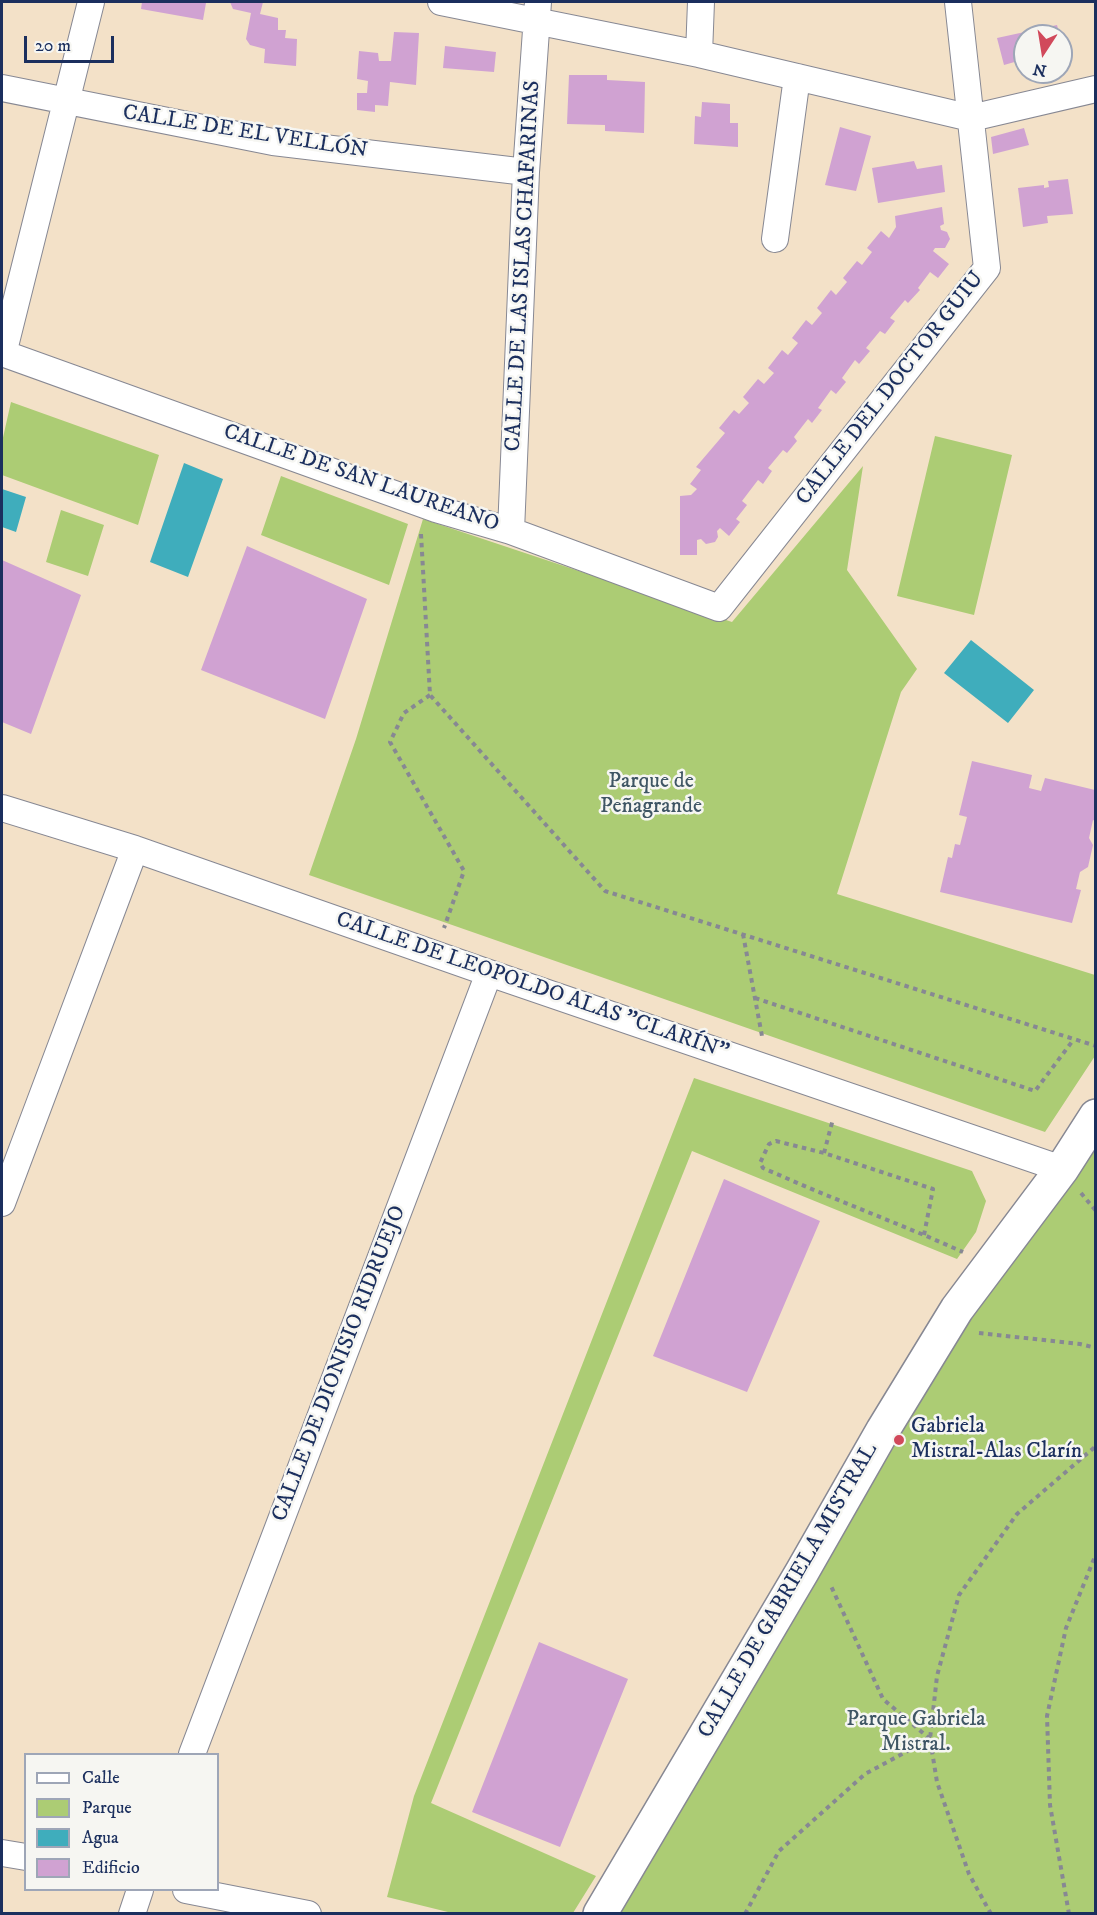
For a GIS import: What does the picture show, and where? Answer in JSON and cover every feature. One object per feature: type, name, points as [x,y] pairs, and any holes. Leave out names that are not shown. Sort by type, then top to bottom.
[{"type":"street","points":[[2,353],[91,2]]},
{"type":"street","points":[[441,2],[538,11],[699,54],[971,118],[1095,89]]},
{"type":"street","points":[[699,54],[700,2]]},
{"type":"street","name":"CALLE DEL DOCTOR GUIU","points":[[719,608],[987,268],[958,2]]},
{"type":"street","name":"CALLE DE LAS ISLAS CHAFARINAS","points":[[510,531],[526,172],[538,11]]},
{"type":"street","points":[[775,239],[797,77]]},
{"type":"street","name":"CALLE DE EL VELLÓN","points":[[2,88],[273,142],[526,172]]},
{"type":"street","name":"CALLE DE SAN LAUREANO","points":[[2,353],[420,502],[510,531],[719,608]]},
{"type":"street","name":"CALLE DE LEOPOLDO ALAS \"CLARÍN\"","points":[[2,808],[135,849],[840,1094],[1066,1163]]},
{"type":"street","points":[[2,1203],[135,849]]},
{"type":"street","name":"CALLE DE DIONISIO RIDRUEJO","points":[[193,1753],[489,973]]},
{"type":"street","name":"CALLE DE GABRIELA MISTRAL","points":[[600,1914],[883,1430],[957,1309],[1066,1163],[1095,1116]]},
{"type":"street","name":"CALLE DE GABRIELA MISTRAL","points":[[1066,1163],[1095,1137]]},
{"type":"street","points":[[2,1853],[24,1857]]},
{"type":"street","points":[[132,1914],[140,1891]]},
{"type":"street","points":[[191,1891],[308,1914]]},
{"type":"path","points":[[420,502],[430,695],[605,891],[1095,1046]]},
{"type":"path","points":[[430,695],[404,713],[390,742],[464,871],[435,954]]},
{"type":"path","points":[[743,934],[768,1069]]},
{"type":"path","points":[[754,998],[1035,1091],[1074,1039]]},
{"type":"path","points":[[824,1153],[840,1094]]},
{"type":"path","points":[[924,1236],[933,1189],[824,1153],[776,1141],[770,1144],[760,1163],[763,1168],[800,1184],[924,1236],[991,1264]]},
{"type":"path","points":[[946,1329],[1080,1344],[1095,1348]]},
{"type":"path","points":[[991,1914],[969,1874],[936,1782],[930,1739],[937,1676],[959,1595],[1017,1514],[1095,1446]]},
{"type":"path","points":[[814,1551],[883,1699],[930,1739]]},
{"type":"path","points":[[1069,1914],[1050,1805],[1047,1716],[1066,1628],[1095,1554]]},
{"type":"path","points":[[745,1914],[779,1851],[865,1774],[930,1739]]},
{"type":"green space","points":[[11,402],[159,455],[138,525],[2,475],[2,442]]},
{"type":"green space","points":[[935,436],[1012,455],[974,615],[897,596]]},
{"type":"green space","name":"Parque de Peñagrande","points":[[863,466],[847,570],[917,669],[901,692],[837,894],[1095,975],[1095,1056],[1045,1132],[309,875],[356,739],[423,519],[732,622]]},
{"type":"green space","points":[[281,476],[408,524],[389,585],[261,535]]},
{"type":"green space","points":[[61,510],[104,525],[88,576],[46,562]]},
{"type":"green space","points":[[694,1078],[972,1171],[986,1201],[976,1232],[957,1259],[692,1151],[431,1803],[596,1876],[573,1913],[452,1913],[387,1897],[414,1796]]},
{"type":"green space","name":"Parque Gabriela Mistral.","points":[[1095,1146],[1095,1913],[600,1914],[1062,1169]]},
{"type":"water","points":[[184,463],[223,479],[188,577],[150,562]]},
{"type":"water","points":[[2,489],[26,497],[16,532],[2,527]]},
{"type":"water","points":[[971,640],[1034,690],[1008,723],[944,673]]},
{"type":"building","points":[[142,2],[206,3],[203,20],[141,9]]},
{"type":"building","points":[[230,2],[263,2],[260,14],[278,18],[278,30],[286,30],[285,38],[297,39],[296,66],[264,63],[265,49],[250,45],[246,39],[251,13],[233,9]]},
{"type":"building","points":[[394,32],[419,33],[416,85],[390,82],[388,106],[375,105],[375,112],[357,110],[357,93],[367,93],[368,81],[357,79],[359,51],[378,53],[379,61],[391,61]]},
{"type":"building","points":[[1013,35],[1013,62],[1004,65],[997,38]]},
{"type":"building","points":[[445,46],[496,52],[494,72],[443,68]]},
{"type":"building","points":[[569,75],[607,75],[607,80],[645,82],[644,133],[605,131],[605,125],[567,124]]},
{"type":"building","points":[[702,102],[730,104],[730,123],[738,123],[738,147],[694,144],[695,116],[701,117]]},
{"type":"building","points":[[840,127],[871,136],[856,191],[825,185]]},
{"type":"building","points":[[1024,128],[1029,145],[993,154],[991,137]]},
{"type":"building","points":[[914,161],[917,169],[942,165],[945,192],[878,203],[872,168]]},
{"type":"building","points":[[1068,179],[1073,214],[1047,216],[1048,223],[1023,227],[1018,188],[1044,185],[1044,188],[1049,187],[1048,181]]},
{"type":"building","points":[[942,207],[944,224],[940,226],[941,230],[947,232],[950,239],[945,248],[935,248],[933,251],[949,264],[938,278],[930,272],[918,288],[920,290],[908,303],[905,300],[890,318],[895,321],[885,334],[880,331],[866,348],[870,351],[859,364],[855,360],[842,378],[846,382],[836,394],[831,390],[818,408],[822,410],[812,423],[808,419],[794,437],[797,441],[787,453],[783,450],[768,468],[772,471],[763,484],[758,480],[742,501],[747,505],[736,519],[740,522],[729,536],[720,528],[717,531],[718,537],[715,542],[706,544],[701,539],[697,540],[697,555],[680,555],[680,496],[691,495],[697,489],[690,484],[701,470],[696,467],[725,433],[719,428],[734,410],[739,414],[749,403],[743,397],[758,379],[764,384],[774,373],[768,368],[782,350],[788,355],[798,343],[792,338],[806,320],[812,325],[822,313],[817,308],[831,290],[836,295],[847,282],[843,278],[857,261],[862,265],[872,252],[867,248],[881,231],[889,238],[896,227],[895,216]]},
{"type":"building","points":[[247,546],[367,599],[325,719],[201,670]]},
{"type":"building","points":[[2,560],[81,595],[31,734],[2,722]]},
{"type":"building","points":[[972,761],[1032,775],[1029,788],[1041,791],[1045,778],[1095,790],[1095,821],[1093,820],[1089,838],[1093,845],[1088,867],[1080,872],[1076,889],[1081,890],[1072,923],[940,892],[948,857],[952,858],[955,844],[960,845],[967,817],[959,815]]},
{"type":"building","points":[[724,1179],[820,1221],[747,1392],[653,1356]]},
{"type":"building","points":[[539,1642],[628,1679],[560,1847],[472,1812]]},
{"type":"place","name":"Gabriela Mistral-Alas Clarín","points":[[899,1440]]}]
